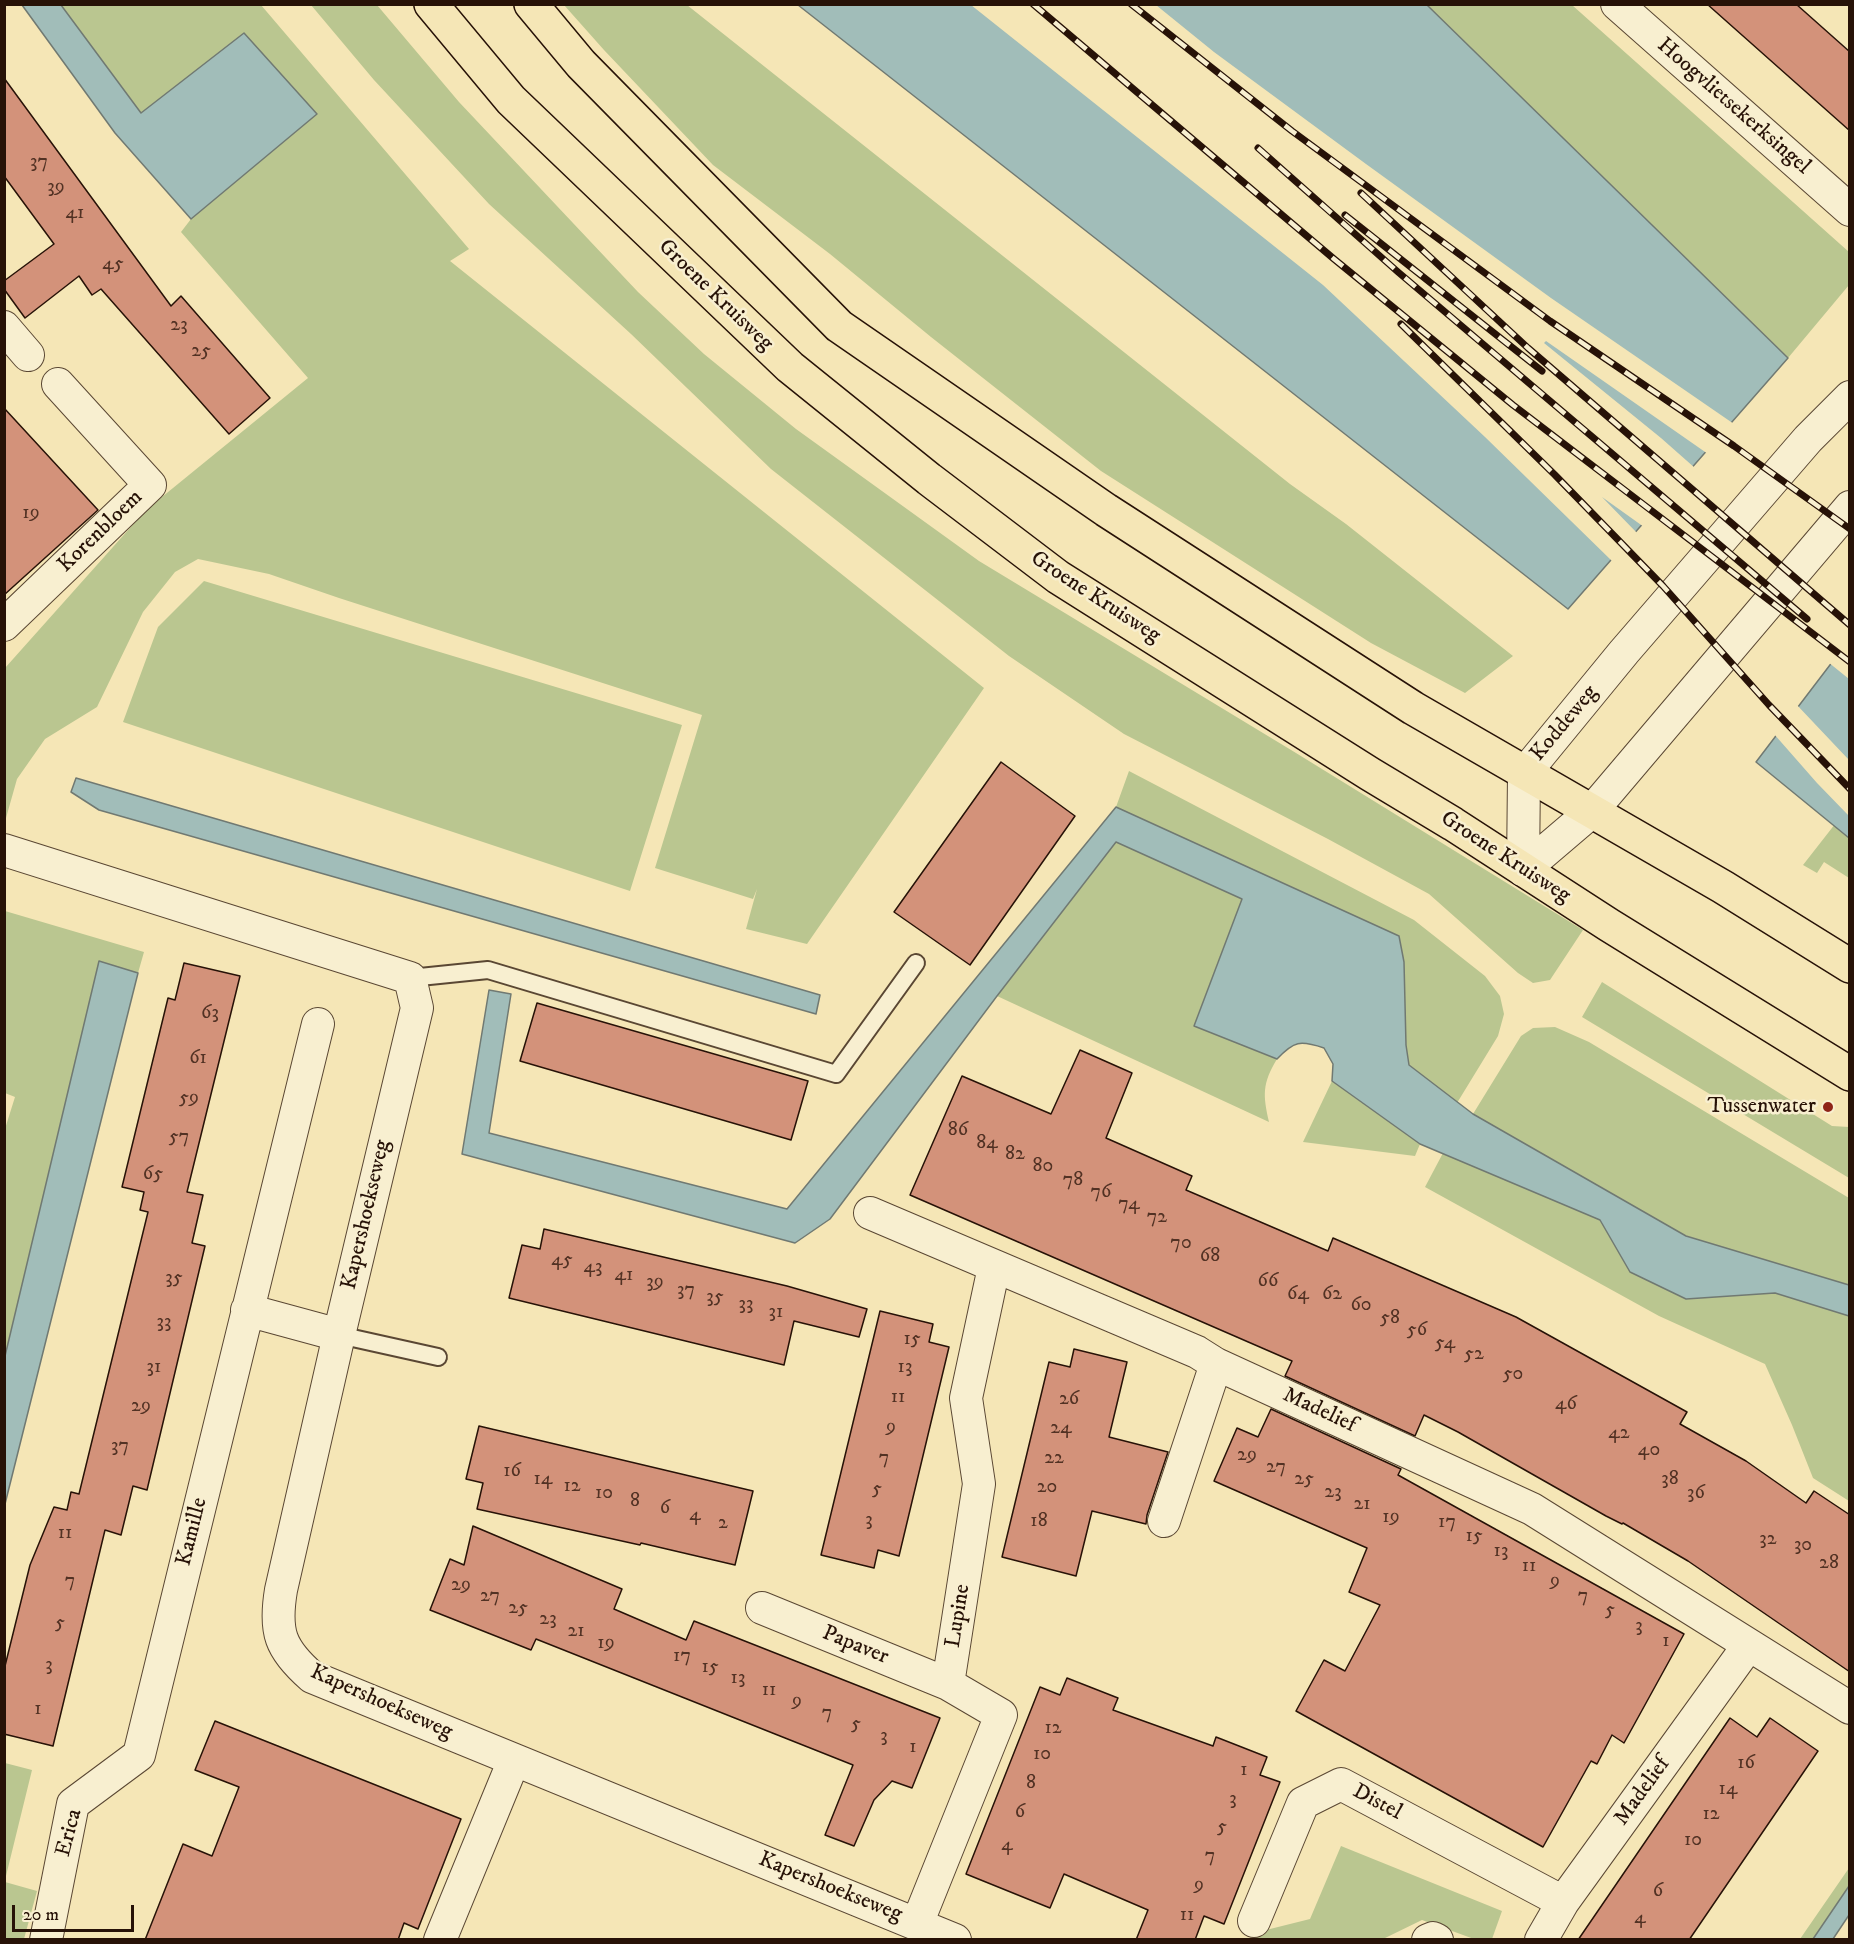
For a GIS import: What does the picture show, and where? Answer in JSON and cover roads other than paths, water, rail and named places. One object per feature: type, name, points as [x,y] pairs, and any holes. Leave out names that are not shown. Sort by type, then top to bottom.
[{"type":"main road","name":"Groene Kruisweg","points":[[431,4],[511,100],[790,367],[929,479],[1058,577],[1850,1074]]},
{"type":"main road","points":[[531,4],[581,64],[839,326],[1106,510],[1413,708],[1723,887],[1850,966]]},
{"type":"street","name":"Hoogvlietsekerksingel","points":[[1617,4],[1850,210]]},
{"type":"street","points":[[4,327],[28,356]]},
{"type":"street","name":"Korenbloem","points":[[4,625],[150,485],[58,384]]},
{"type":"street","name":"Koddeweg","points":[[1522,870],[1524,774],[1624,652],[1808,439],[1850,397]]},
{"type":"street","points":[[1522,870],[1591,812],[1850,507]]},
{"type":"street","points":[[4,850],[410,978]]},
{"type":"street","name":"Kapershoekseweg","points":[[410,978],[417,1008],[280,1590],[277,1615],[281,1639],[293,1661],[312,1677],[955,1940]]},
{"type":"street","name":"Kamille","points":[[139,1755],[318,1024]]},
{"type":"street","name":"Madelief","points":[[870,1213],[1197,1352],[1216,1364],[1532,1509],[1850,1708]]},
{"type":"street","name":"Lupine","points":[[948,1684],[979,1484],[966,1398],[994,1267]]},
{"type":"street","points":[[247,1310],[339,1335]]},
{"type":"street","points":[[1164,1521],[1216,1364]]},
{"type":"street","name":"Papaver","points":[[762,1608],[948,1684]]},
{"type":"street","name":"Madelief","points":[[1541,1940],[1563,1902],[1748,1646]]},
{"type":"street","points":[[917,1924],[1001,1715],[948,1684]]},
{"type":"street","name":"Erica","points":[[46,1940],[73,1804],[139,1755]]},
{"type":"street","points":[[440,1940],[514,1760]]},
{"type":"street","name":"Distel","points":[[1254,1921],[1303,1803],[1341,1784],[1563,1902]]},
{"type":"street","points":[[1428,1940],[1433,1938],[1437,1940]]},
{"type":"lane","points":[[410,978],[488,970],[836,1074],[916,963]]},
{"type":"lane","points":[[339,1335],[438,1357]]},
{"type":"water","points":[[22,5],[61,5],[141,113],[244,33],[317,114],[191,219],[115,133]]},
{"type":"water","points":[[798,5],[1427,5],[1788,358],[1568,609]]},
{"type":"water","points":[[1849,640],[1849,838],[1756,762]]},
{"type":"water","points":[[76,778],[820,995],[816,1014],[99,810],[71,792]]},
{"type":"water","points":[[1116,807],[1399,936],[1404,962],[1406,1045],[1409,1065],[1473,1114],[1686,1236],[1849,1285],[1849,1316],[1775,1293],[1686,1299],[1630,1272],[1600,1220],[1420,1144],[1332,1081],[1333,1064],[1324,1048],[1298,1044],[1277,1059],[1194,1026],[1242,899],[1116,842],[830,1219],[795,1243],[462,1154],[489,990],[511,994],[489,1133],[787,1209]]},
{"type":"water","points":[[99,961],[138,973],[5,1504],[5,1356]]},
{"type":"water","points":[[1849,1886],[1849,1915],[1833,1939],[1813,1939]]},
{"type":"railway","points":[[1033,4],[1334,259],[1513,405],[1850,662]]},
{"type":"railway","points":[[1131,4],[1292,131],[1550,321],[1734,446],[1850,529]]},
{"type":"railway","points":[[1258,148],[1398,272],[1807,619]]},
{"type":"railway","points":[[1361,193],[1528,348],[1850,625]]},
{"type":"railway","points":[[1345,215],[1542,371]]},
{"type":"railway","points":[[1401,324],[1555,475],[1663,586],[1769,705],[1850,789]]},
{"type":"place","name":"Tussenwater","points":[[1828,1107]]}]
